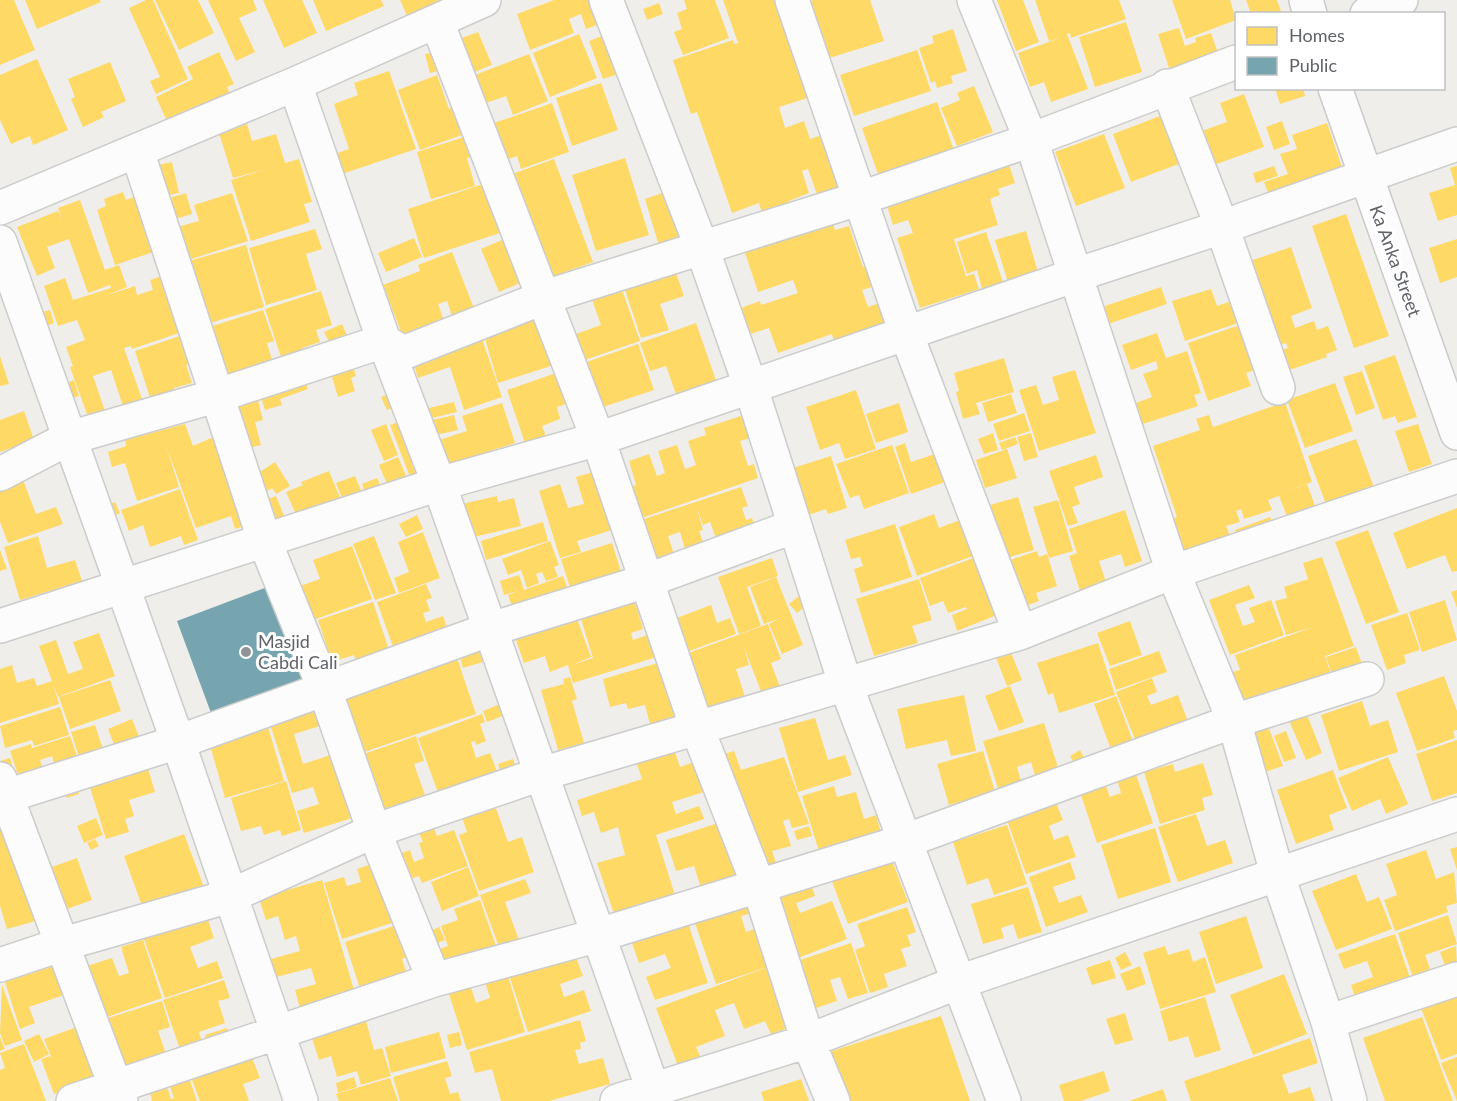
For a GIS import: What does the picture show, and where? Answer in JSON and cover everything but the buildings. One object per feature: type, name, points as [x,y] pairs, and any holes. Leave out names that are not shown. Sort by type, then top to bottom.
[{"type":"street","points":[[0,208],[295,84],[484,0]]},
{"type":"street","points":[[606,0],[702,248],[751,388],[845,683],[1004,1101]]},
{"type":"street","points":[[792,0],[906,333],[1020,633]]},
{"type":"street","points":[[974,0],[1030,140],[1073,276],[1173,572],[1234,721],[1277,873],[1328,1022],[1350,1101]]},
{"type":"street","points":[[1372,12],[1401,0]]},
{"type":"street","points":[[437,22],[545,297],[598,440],[697,728],[759,887],[808,1041],[833,1101]]},
{"type":"street","points":[[384,341],[403,353],[545,297],[861,198],[1030,140],[1167,86],[1235,62]]},
{"type":"street","points":[[295,84],[384,341],[439,484],[488,630],[655,1095]]},
{"type":"street","points":[[1167,86],[1222,227],[1278,388]]},
{"type":"street","name":"Ka Anka Street","points":[[1336,90],[1457,433]]},
{"type":"street","points":[[0,626],[439,484],[598,440],[1222,227],[1457,144]]},
{"type":"street","points":[[138,151],[265,542],[325,690],[374,831],[434,980]]},
{"type":"street","points":[[0,242],[178,742],[302,1101]]},
{"type":"street","points":[[0,474],[69,438],[219,395],[384,341]]},
{"type":"street","points":[[0,965],[63,944],[230,896],[374,831],[541,774],[1020,633],[1173,572],[1457,476]]},
{"type":"street","points":[[119,1094],[2,791],[178,742],[488,630],[646,581],[795,526]]},
{"type":"street","points":[[73,1101],[119,1094],[278,1032],[434,980],[599,935],[905,841],[1234,721],[1367,679]]},
{"type":"street","points":[[617,1101],[655,1095],[808,1041],[959,982],[1457,814]]},
{"type":"street","points":[[1328,1022],[1457,979]]},
{"type":"place","name":"Masjid Cabdi Cali","points":[[246,652]]}]
